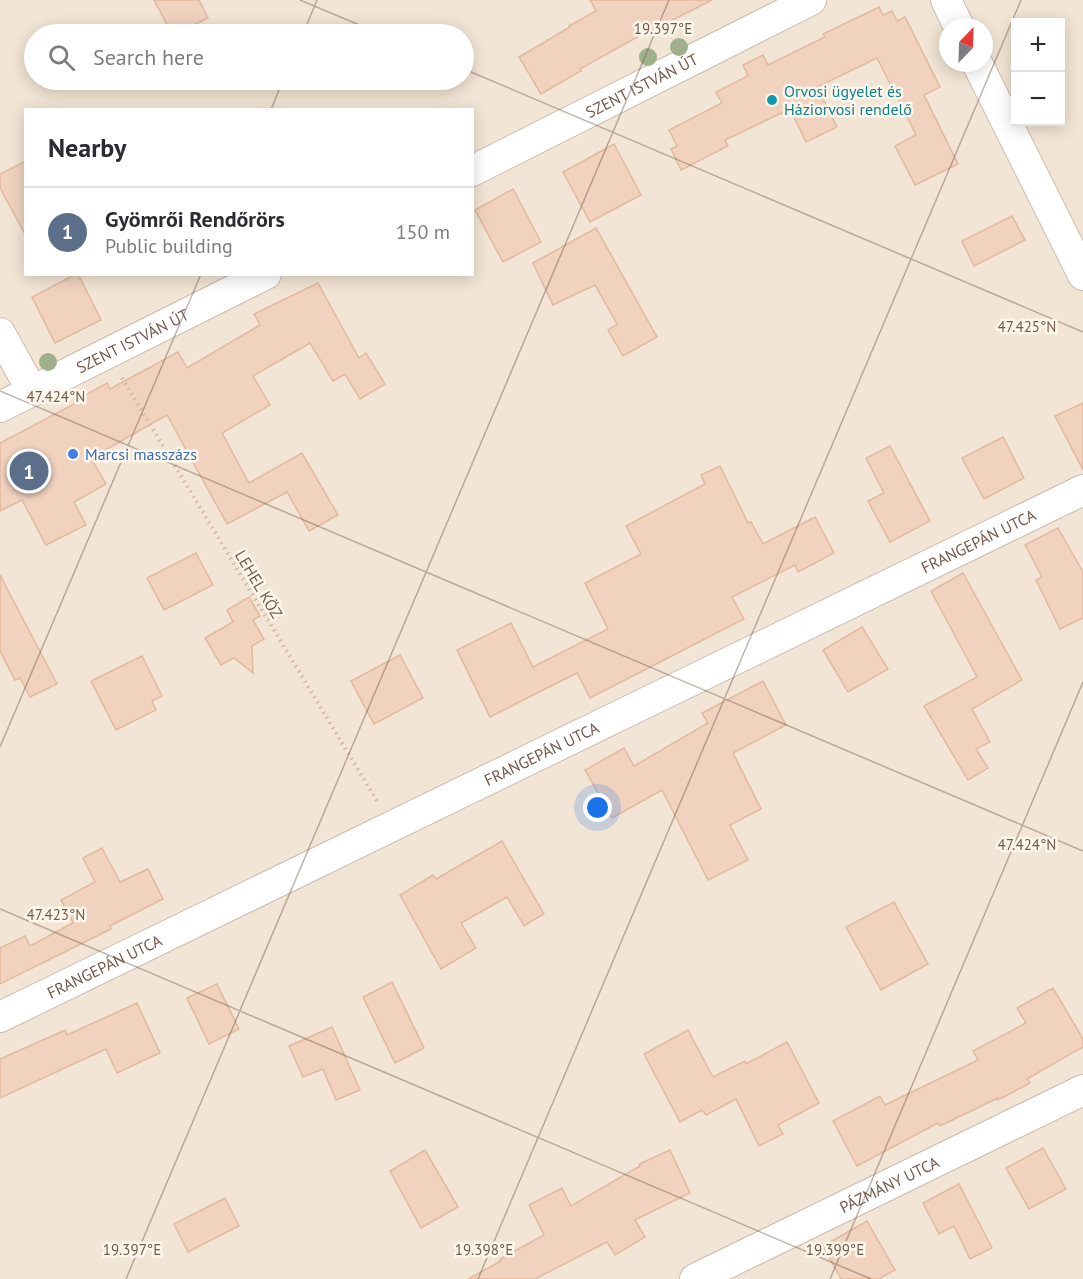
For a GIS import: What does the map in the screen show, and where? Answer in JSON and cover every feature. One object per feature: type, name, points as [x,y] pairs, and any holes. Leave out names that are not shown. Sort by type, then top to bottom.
[{"type":"street","name":"SZENT ISTVÁN ÚT","points":[[474,170],[811,0]]},
{"type":"street","points":[[946,0],[955,18]]},
{"type":"street","points":[[982,72],[1083,275]]},
{"type":"street","name":"SZENT ISTVÁN ÚT","points":[[0,407],[262,276]]},
{"type":"street","points":[[0,333],[32,391]]},
{"type":"street","name":"FRANGEPÁN UTCA","points":[[0,1017],[1083,490]]},
{"type":"street","name":"PÁZMÁNY UTCA","points":[[695,1279],[1083,1090]]},
{"type":"path","name":"LEHEL KÖZ","points":[[107,355],[392,826]]},
{"type":"shaded area","points":[[0,0],[1083,0],[1083,1279],[0,1279]]},
{"type":"building","points":[[154,0],[199,0],[208,18],[196,24],[167,24]]},
{"type":"building","points":[[590,0],[712,0],[648,31],[541,94],[519,57],[596,11]]},
{"type":"building","points":[[879,7],[883,15],[892,11],[897,21],[905,17],[940,87],[924,95],[958,164],[915,185],[895,146],[916,135],[877,58],[817,87],[837,127],[806,142],[790,109],[725,140],[728,146],[681,170],[671,149],[677,146],[669,130],[722,103],[716,92],[748,76],[743,65],[763,55],[768,65],[825,37],[823,34]]},
{"type":"building","points":[[614,144],[641,195],[590,222],[563,172]]},
{"type":"building","points":[[24,162],[24,232],[0,188],[0,174]]},
{"type":"building","points":[[513,189],[541,242],[503,262],[475,210]]},
{"type":"building","points":[[1012,216],[1025,240],[974,266],[962,241]]},
{"type":"building","points":[[596,228],[657,337],[623,356],[608,330],[617,324],[595,285],[553,305],[533,263]]},
{"type":"building","points":[[72,276],[79,276],[101,320],[55,343],[32,297]]},
{"type":"building","points":[[318,283],[359,358],[366,353],[385,384],[360,399],[345,374],[333,381],[310,343],[253,376],[270,405],[222,433],[249,483],[302,453],[338,515],[309,531],[287,492],[227,524],[167,415],[91,458],[106,484],[74,502],[86,525],[46,545],[22,500],[0,511],[0,443],[76,403],[75,401],[107,383],[110,389],[178,352],[187,368],[260,325],[254,314]]},
{"type":"building","points":[[1083,403],[1083,470],[1055,416]]},
{"type":"building","points":[[1003,437],[1024,478],[984,499],[962,458]]},
{"type":"building","points":[[890,446],[930,521],[890,542],[868,501],[884,493],[866,458]]},
{"type":"building","points":[[720,466],[748,523],[751,522],[763,544],[815,517],[834,553],[798,572],[795,565],[732,597],[744,619],[590,698],[577,673],[490,717],[457,650],[511,623],[533,667],[608,629],[585,583],[641,554],[626,526],[705,484],[701,475]]},
{"type":"building","points":[[1058,528],[1083,572],[1083,618],[1060,629],[1036,580],[1042,577],[1025,545]]},
{"type":"building","points":[[196,553],[213,585],[164,610],[147,578]]},
{"type":"building","points":[[963,573],[1022,680],[972,709],[990,742],[976,749],[988,768],[968,780],[924,706],[977,677],[931,591]]},
{"type":"building","points":[[0,575],[57,684],[30,697],[20,678],[15,680],[0,651]]},
{"type":"building","points":[[249,597],[260,616],[253,620],[264,639],[252,646],[253,673],[234,658],[221,665],[205,638],[233,622],[227,610]]},
{"type":"building","points":[[862,627],[888,669],[848,692],[823,650]]},
{"type":"building","points":[[400,655],[423,698],[374,724],[351,681]]},
{"type":"building","points":[[142,656],[162,696],[152,701],[156,710],[116,730],[91,681]]},
{"type":"building","points":[[763,681],[786,725],[733,753],[761,809],[730,825],[748,860],[708,880],[662,790],[612,818],[585,770],[624,748],[634,766],[708,723],[702,713]]},
{"type":"building","points":[[502,841],[544,914],[524,926],[507,897],[461,923],[476,948],[441,969],[400,895],[433,875],[436,879]]},
{"type":"building","points":[[102,848],[120,882],[148,869],[163,899],[110,926],[111,929],[0,984],[0,948],[25,936],[30,946],[73,923],[61,900],[95,882],[83,858]]},
{"type":"building","points":[[894,902],[928,964],[881,990],[846,927]]},
{"type":"building","points":[[392,982],[424,1048],[395,1063],[363,997]]},
{"type":"building","points":[[217,984],[239,1029],[209,1044],[187,998]]},
{"type":"building","points":[[1053,988],[1083,1039],[1083,1047],[1027,1079],[1030,1083],[998,1100],[998,1098],[940,1126],[938,1123],[857,1166],[833,1121],[880,1096],[885,1105],[978,1060],[973,1051],[1026,1023],[1017,1008]]},
{"type":"building","points":[[137,1003],[160,1053],[117,1073],[106,1049],[0,1098],[0,1059],[65,1030],[67,1035]]},
{"type":"building","points":[[332,1027],[360,1090],[336,1100],[323,1069],[303,1077],[289,1046]]},
{"type":"building","points":[[688,1030],[713,1077],[745,1061],[746,1064],[787,1042],[819,1103],[778,1125],[783,1134],[759,1146],[736,1099],[706,1115],[702,1110],[680,1122],[644,1054]]},
{"type":"building","points":[[1043,1148],[1066,1189],[1029,1209],[1006,1168]]},
{"type":"building","points":[[425,1150],[458,1207],[421,1228],[390,1171]]},
{"type":"building","points":[[670,1150],[690,1193],[635,1220],[645,1237],[615,1255],[607,1242],[535,1279],[468,1279],[544,1235],[529,1205],[562,1188],[571,1206],[640,1166],[639,1164]]},
{"type":"building","points":[[959,1184],[992,1248],[970,1259],[954,1226],[939,1234],[923,1203]]},
{"type":"building","points":[[225,1198],[239,1226],[188,1252],[174,1224]]},
{"type":"building","points":[[867,1221],[895,1270],[879,1279],[841,1279],[823,1246]]},
{"type":"place","name":"Orvosi ügyelet és Háziorvosi rendelő","points":[[772,100]]},
{"type":"place","name":"Marcsi masszázs","points":[[73,454]]},
{"type":"place","name":"Gyömrői Rendőrörs","points":[[29,471]]}]
